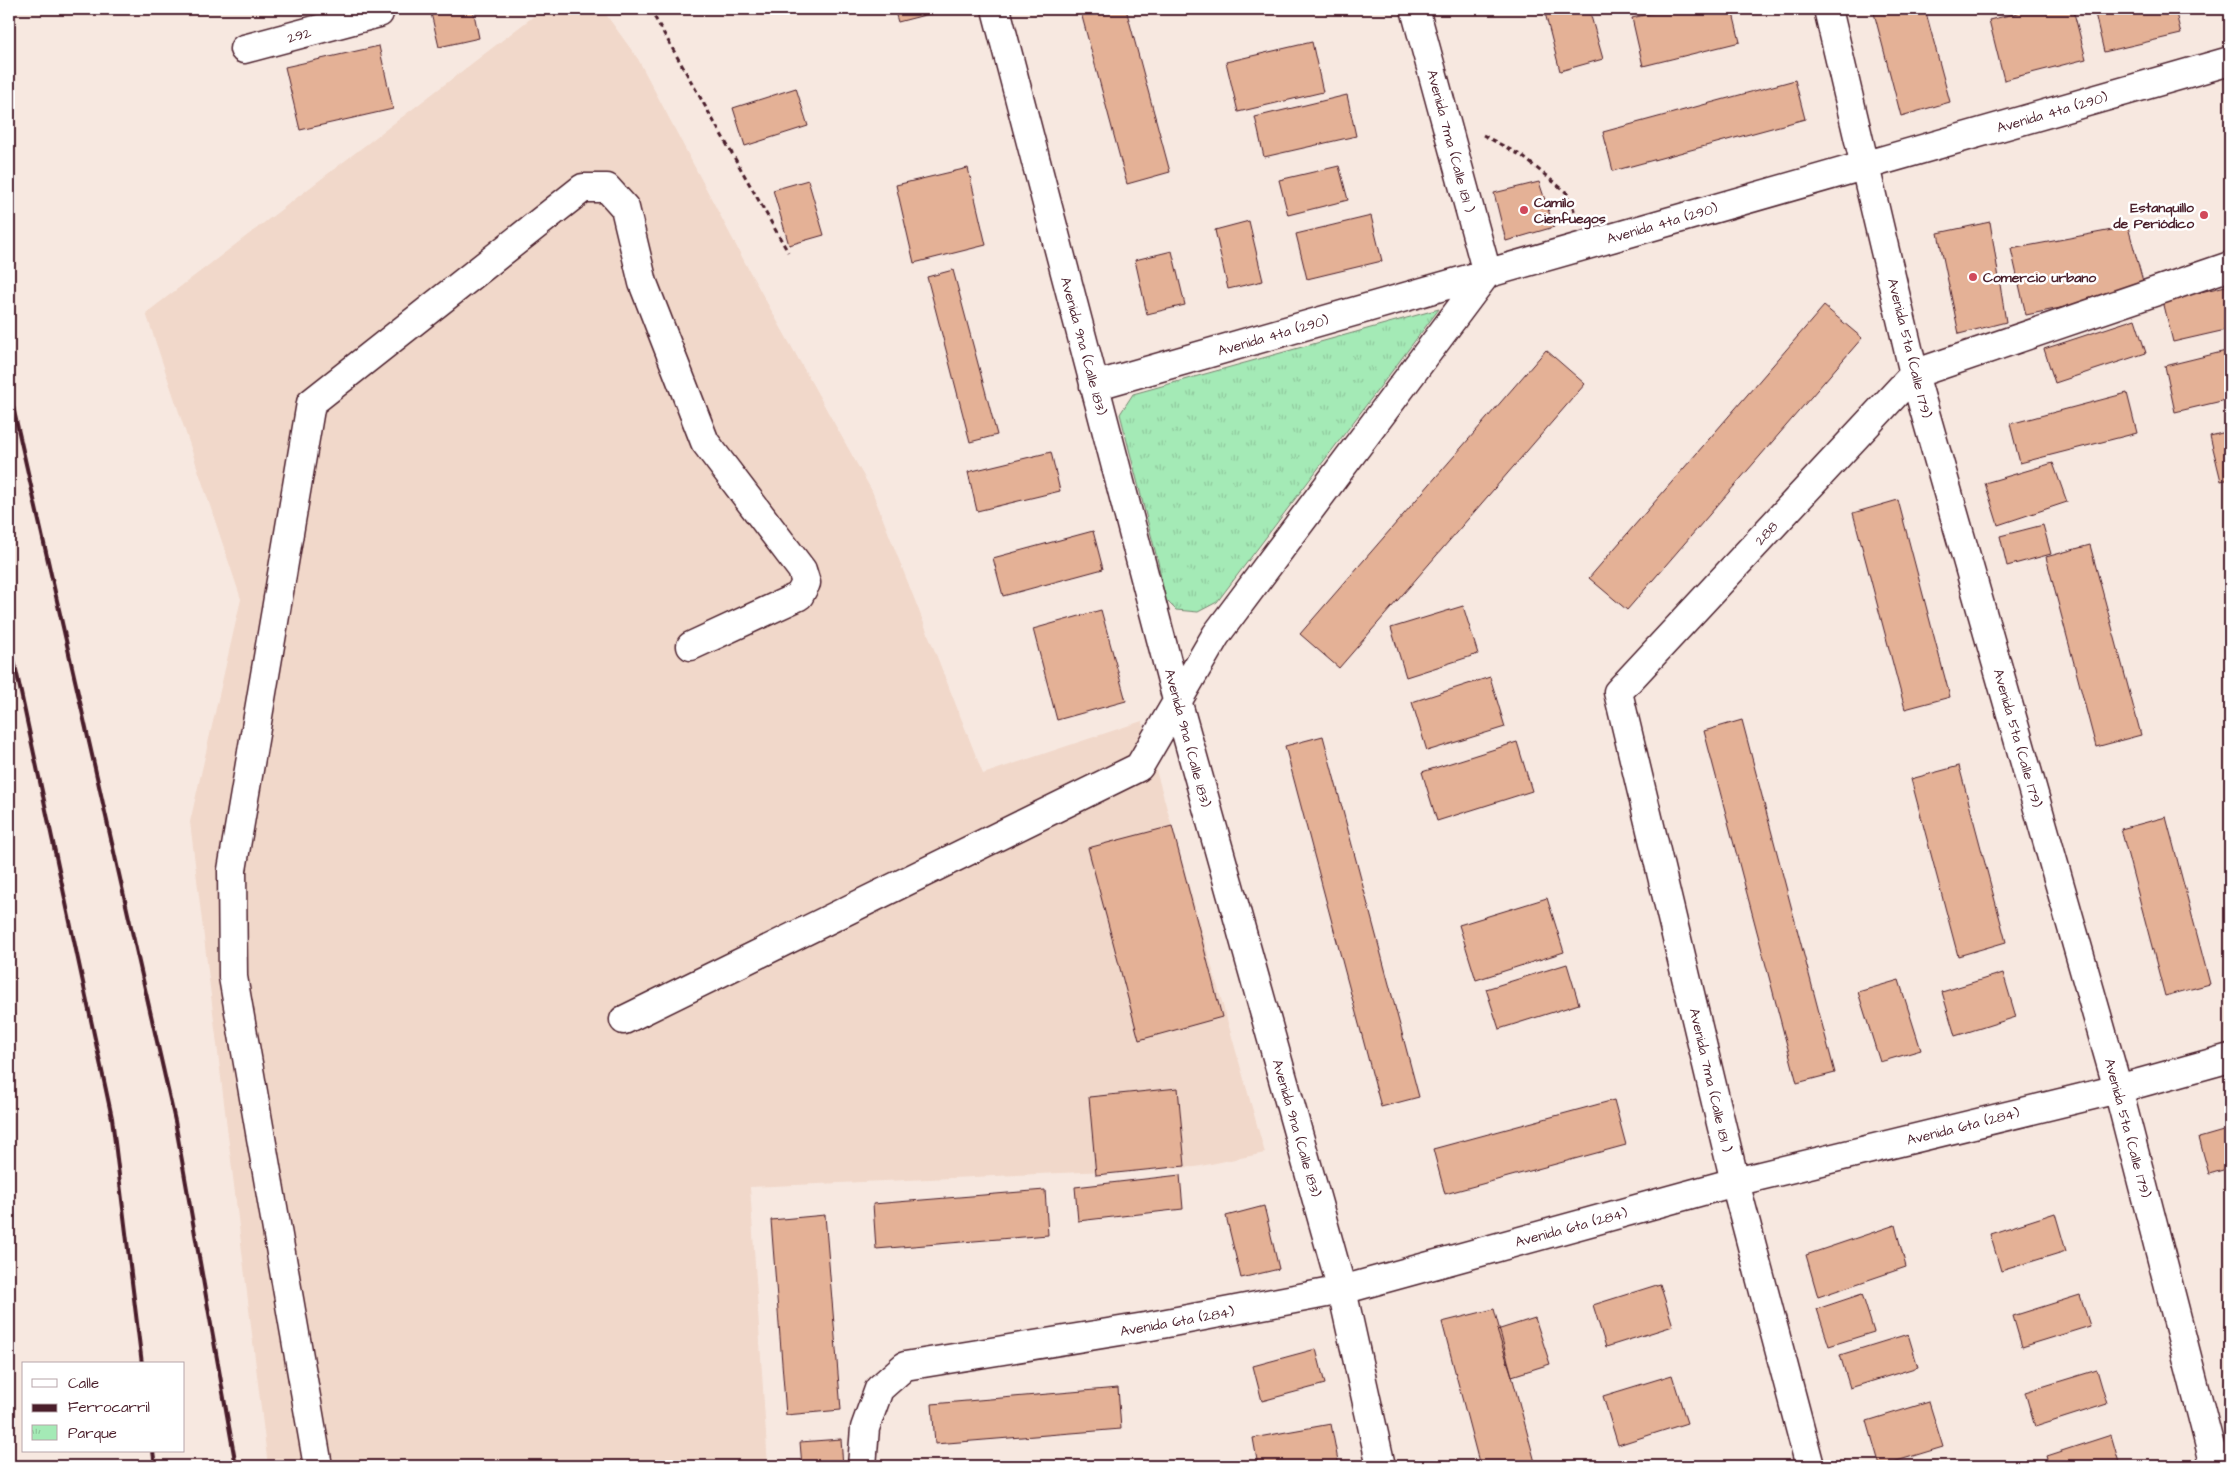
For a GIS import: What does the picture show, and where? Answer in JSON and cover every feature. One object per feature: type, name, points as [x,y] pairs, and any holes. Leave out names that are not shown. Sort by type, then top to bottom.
[{"type":"street","name":"292","points":[[244,50],[379,13],[380,9]]},
{"type":"street","name":"Avenida 9na (Calle 183)","points":[[996,9],[1178,700],[1342,1290],[1381,1466]]},
{"type":"street","name":"Avenida 7ma (Calle 181 )","points":[[1415,9],[1486,273]]},
{"type":"street","name":"Avenida 5ta (Calle 179)","points":[[1828,9],[1914,374],[2118,1089],[2215,1466]]},
{"type":"street","name":"Avenida 4ta (290)","points":[[1094,386],[2230,61]]},
{"type":"street","points":[[318,1466],[234,977],[232,870],[311,403],[582,188],[607,188],[625,208],[643,283],[705,442],[802,570],[806,583],[799,596],[691,646]]},
{"type":"street","points":[[1914,374],[2230,266]]},
{"type":"street","points":[[624,1020],[1138,767],[1216,635],[1486,273]]},
{"type":"street","name":"288","points":[[1618,692],[1914,374]]},
{"type":"street","name":"Avenida 7ma (Calle 181 )","points":[[1618,692],[1735,1182],[1810,1466]]},
{"type":"street","name":"Avenida 6ta (284)","points":[[862,1466],[865,1428],[878,1390],[905,1366],[1151,1326],[1342,1290],[1735,1182],[2118,1089],[2230,1058]]},
{"type":"path","points":[[650,9],[788,252]]},
{"type":"path","points":[[1443,113],[1522,156],[1567,194],[1589,244]]},
{"type":"shaded area","points":[[543,9],[602,9],[638,59],[751,274],[872,491],[983,774],[1142,721],[1265,1153],[1196,1167],[750,1187],[768,1466],[268,1466],[190,822],[241,599],[146,313]]},
{"type":"green space","points":[[1439,309],[1217,602],[1198,612],[1176,610],[1165,599],[1158,562],[1120,414],[1133,394]]},
{"type":"building","points":[[430,9],[473,9],[479,38],[439,47]]},
{"type":"building","points":[[894,9],[948,9],[898,22]]},
{"type":"building","points":[[1080,9],[1126,9],[1170,172],[1127,184]]},
{"type":"building","points":[[1544,9],[1589,9],[1603,59],[1560,71]]},
{"type":"building","points":[[1669,9],[1732,9],[1740,42],[1643,66],[1632,18]]},
{"type":"building","points":[[1873,9],[1925,9],[1950,102],[1901,116]]},
{"type":"building","points":[[2034,9],[2073,9],[2086,59],[2004,80],[1989,20]]},
{"type":"building","points":[[2094,9],[2175,9],[2181,34],[2104,52]]},
{"type":"building","points":[[1312,42],[1323,92],[1238,112],[1226,62]]},
{"type":"building","points":[[379,46],[393,109],[300,130],[285,67]]},
{"type":"building","points":[[1795,80],[1805,119],[1613,171],[1603,132]]},
{"type":"building","points":[[796,88],[808,126],[745,146],[733,108]]},
{"type":"building","points":[[1347,95],[1356,136],[1264,157],[1255,117]]},
{"type":"building","points":[[1339,166],[1348,200],[1288,215],[1279,180]]},
{"type":"building","points":[[968,168],[986,245],[914,263],[896,185]]},
{"type":"building","points":[[808,180],[824,235],[789,245],[773,190]]},
{"type":"building","name":"Camilo Cienfuegos","points":[[1539,182],[1554,227],[1506,241],[1494,193]]},
{"type":"building","points":[[1371,216],[1382,261],[1307,279],[1296,234]]},
{"type":"building","points":[[1249,221],[1263,281],[1228,289],[1215,230]]},
{"type":"building","name":"Comercio urbano","points":[[1990,222],[2006,322],[1959,334],[1938,233]]},
{"type":"building","points":[[2128,227],[2144,285],[2138,292],[2026,315],[2011,249]]},
{"type":"building","points":[[1172,251],[1185,305],[1147,314],[1135,260]]},
{"type":"building","points":[[953,270],[997,435],[970,442],[927,277]]},
{"type":"building","points":[[2230,285],[2230,329],[2173,342],[2163,301]]},
{"type":"building","points":[[1824,306],[1862,338],[1627,610],[1589,578]]},
{"type":"building","points":[[2135,319],[2146,353],[2055,383],[2044,349]]},
{"type":"building","points":[[1546,350],[1585,384],[1339,668],[1300,634]]},
{"type":"building","points":[[2230,350],[2230,399],[2175,412],[2165,366]]},
{"type":"building","points":[[2127,393],[2137,433],[2020,463],[2010,424]]},
{"type":"building","points":[[2230,431],[2230,479],[2221,481],[2210,436]]},
{"type":"building","points":[[1051,452],[1060,491],[977,511],[968,472]]},
{"type":"building","points":[[2053,463],[2067,502],[1998,525],[1985,483]]},
{"type":"building","points":[[1898,500],[1950,697],[1905,709],[1853,513]]},
{"type":"building","points":[[2043,525],[2051,554],[2007,566],[2000,536]]},
{"type":"building","points":[[1093,531],[1103,569],[1003,596],[993,558]]},
{"type":"building","points":[[2090,545],[2141,735],[2096,747],[2046,557]]},
{"type":"building","points":[[1463,606],[1478,654],[1406,677],[1391,628]]},
{"type":"building","points":[[1101,610],[1126,701],[1057,720],[1033,629]]},
{"type":"building","points":[[1490,677],[1505,727],[1427,751],[1412,702]]},
{"type":"building","points":[[1742,720],[1835,1073],[1797,1083],[1704,731]]},
{"type":"building","points":[[1323,736],[1419,1097],[1381,1107],[1285,746]]},
{"type":"building","points":[[1517,742],[1532,791],[1437,821],[1422,772]]},
{"type":"building","points":[[1959,766],[2006,942],[1958,956],[1911,779]]},
{"type":"building","points":[[2166,817],[2210,984],[2165,996],[2121,829]]},
{"type":"building","points":[[1172,826],[1222,1017],[1139,1040],[1088,848]]},
{"type":"building","points":[[1547,898],[1564,952],[1476,980],[1459,925]]},
{"type":"building","points":[[1567,964],[1579,1004],[1499,1029],[1486,989]]},
{"type":"building","points":[[2003,973],[2016,1017],[1955,1036],[1942,992]]},
{"type":"building","points":[[1899,980],[1921,1050],[1880,1062],[1858,992]]},
{"type":"building","points":[[1178,1088],[1185,1166],[1096,1175],[1089,1097]]},
{"type":"building","points":[[1614,1100],[1626,1145],[1445,1194],[1433,1149]]},
{"type":"building","points":[[2230,1129],[2230,1168],[2209,1174],[2199,1138]]},
{"type":"building","points":[[1180,1175],[1183,1209],[1078,1221],[1075,1187]]},
{"type":"building","points":[[1045,1190],[1048,1235],[876,1249],[873,1204]]},
{"type":"building","points":[[1264,1206],[1279,1269],[1241,1278],[1226,1216]]},
{"type":"building","points":[[2055,1213],[2066,1251],[2001,1271],[1990,1234]]},
{"type":"building","points":[[825,1215],[841,1410],[786,1415],[771,1220]]},
{"type":"building","points":[[1895,1225],[1906,1267],[1818,1297],[1806,1255]]},
{"type":"building","points":[[1660,1284],[1673,1326],[1606,1347],[1593,1305]]},
{"type":"building","points":[[1862,1294],[1874,1332],[1829,1346],[1817,1309]]},
{"type":"building","points":[[2080,1295],[2090,1326],[2022,1347],[2013,1316]]},
{"type":"building","points":[[1494,1309],[1536,1466],[1480,1466],[1442,1322]]},
{"type":"building","points":[[1535,1318],[1550,1364],[1512,1376],[1497,1330]]},
{"type":"building","points":[[1908,1334],[1918,1367],[1850,1388],[1840,1355]]},
{"type":"building","points":[[1316,1349],[1325,1384],[1262,1401],[1253,1366]]},
{"type":"building","points":[[2097,1370],[2107,1404],[2035,1427],[2025,1392]]},
{"type":"building","points":[[1672,1375],[1687,1423],[1618,1445],[1603,1396]]},
{"type":"building","points":[[1118,1388],[1121,1429],[935,1444],[932,1404]]},
{"type":"building","points":[[1929,1402],[1943,1447],[1880,1466],[1867,1421]]},
{"type":"building","points":[[1331,1424],[1339,1466],[1258,1466],[1253,1438]]},
{"type":"building","points":[[2111,1435],[2120,1466],[2049,1466],[2046,1456]]},
{"type":"building","points":[[841,1439],[843,1466],[802,1466],[800,1442]]},
{"type":"railway","points":[[9,389],[175,1121],[236,1466]]},
{"type":"railway","points":[[9,637],[112,1118],[142,1362]]},
{"type":"railway","points":[[153,1452],[155,1466]]},
{"type":"place","name":"Camilo Cienfuegos","points":[[1524,210]]},
{"type":"place","name":"Estanquillo de Periódico","points":[[2204,215]]},
{"type":"place","name":"Comercio urbano","points":[[1973,277]]}]
